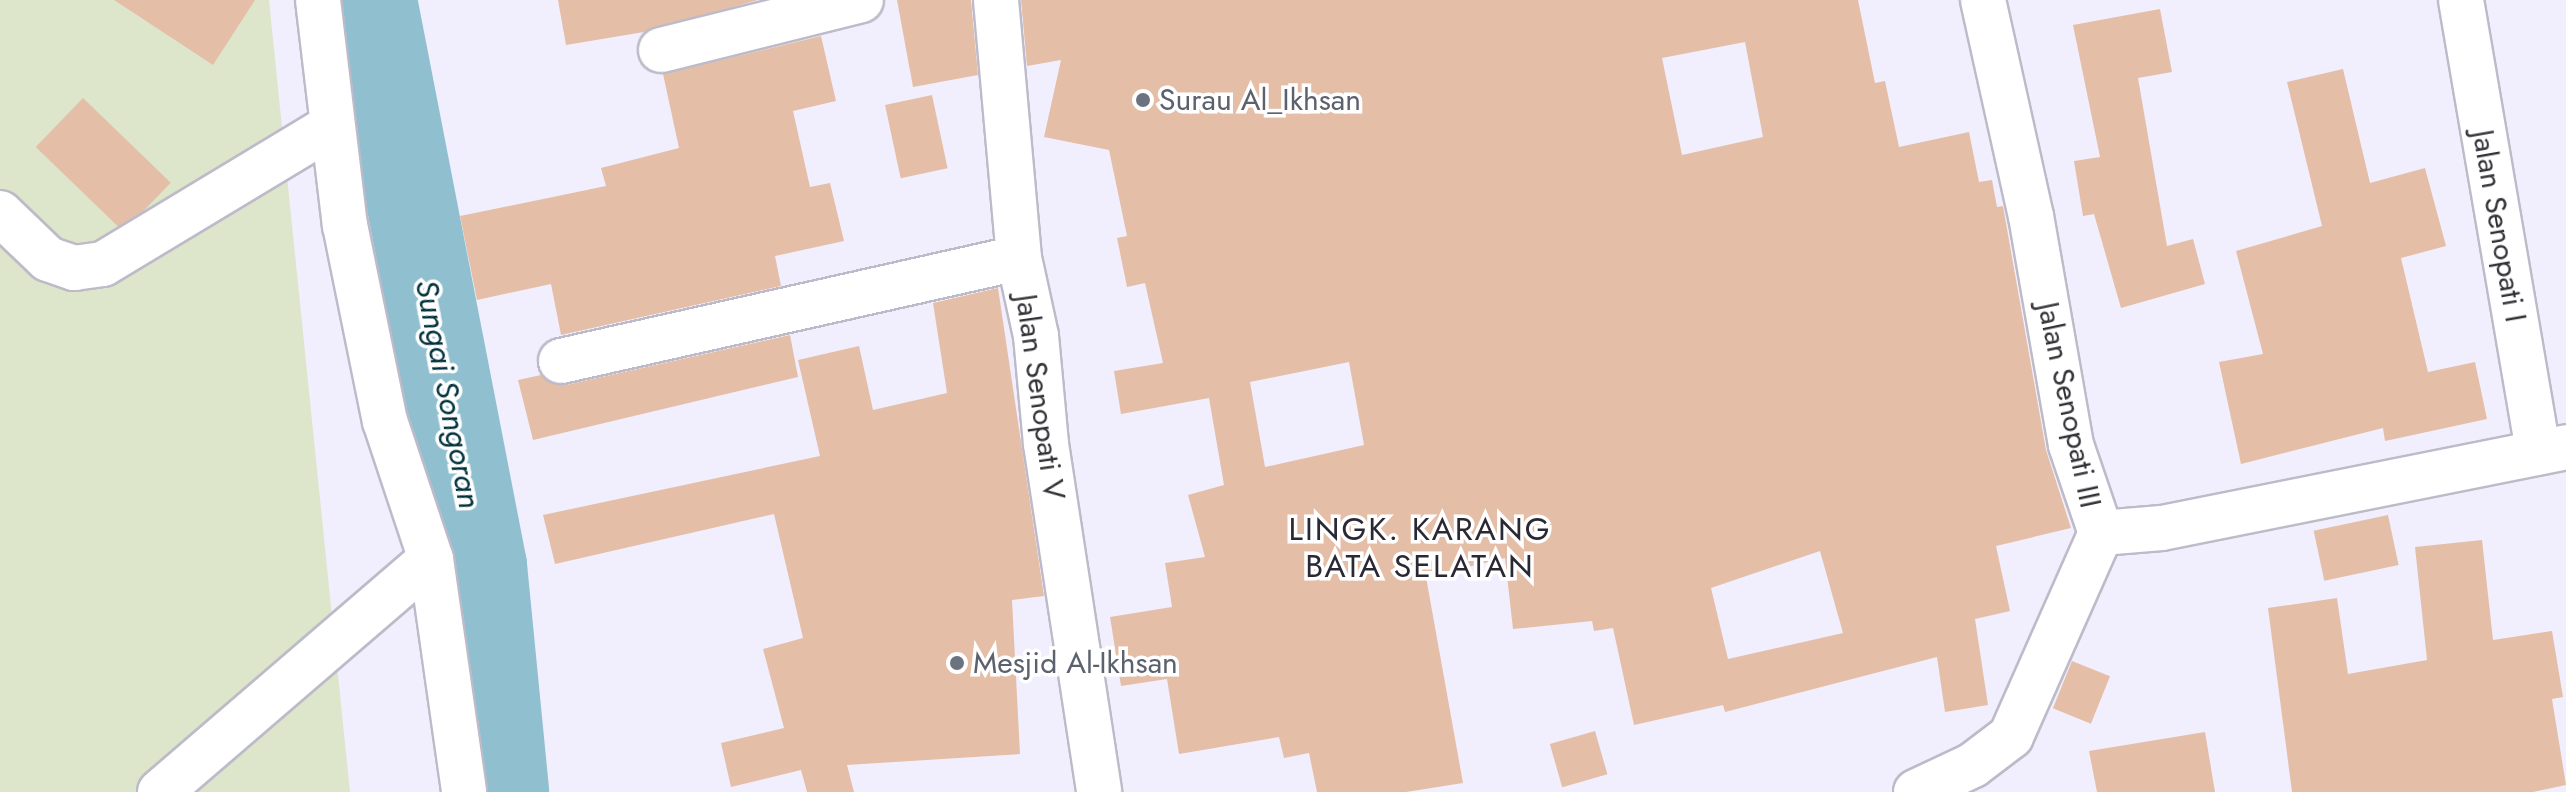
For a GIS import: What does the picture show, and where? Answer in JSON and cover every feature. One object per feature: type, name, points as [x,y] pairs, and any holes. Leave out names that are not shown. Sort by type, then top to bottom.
[{"type":"street","points":[[318,0],[330,127],[385,421],[431,559],[464,792]]},
{"type":"street","points":[[661,50],[861,0]]},
{"type":"street","name":"Jalan Senopati V","points":[[996,0],[1019,258],[1036,336],[1046,444],[1099,792]]},
{"type":"street","name":"Jalan Senopati III","points":[[1983,0],[2031,216],[2071,445],[2101,533],[2162,528],[2552,450]]},
{"type":"street","name":"Jalan Senopati I","points":[[2461,0],[2552,450]]},
{"type":"street","points":[[0,213],[48,259],[74,268],[103,264],[330,127]]},
{"type":"street","points":[[561,361],[1019,258]]},
{"type":"street","points":[[1916,792],[1973,765],[2011,736],[2101,533]]},
{"type":"street","points":[[160,792],[431,559]]},
{"type":"green space","points":[[0,0],[269,0],[350,792],[0,792]]},
{"type":"building","points":[[114,0],[255,0],[213,65]]},
{"type":"building","points":[[558,0],[758,0],[644,32],[566,45]]},
{"type":"building","points":[[897,0],[971,0],[978,75],[913,87]]},
{"type":"building","points":[[1021,0],[1858,0],[1875,83],[1885,81],[1899,147],[1969,132],[1979,182],[1992,180],[1997,207],[2003,206],[2046,450],[2071,528],[1996,546],[2010,611],[1975,619],[1988,705],[1945,712],[1937,657],[1725,712],[1723,705],[1634,725],[1613,628],[1594,631],[1592,621],[1513,629],[1505,558],[1426,577],[1463,783],[1406,792],[1317,792],[1309,753],[1284,758],[1279,737],[1179,754],[1167,679],[1121,686],[1110,617],[1172,607],[1165,563],[1205,557],[1188,495],[1224,485],[1209,398],[1121,414],[1114,371],[1163,363],[1145,283],[1127,287],[1117,238],[1127,236],[1109,150],[1044,137],[1061,60],[1027,66]],"holes":[[[1745,42],[1763,137],[1682,155],[1662,58]],[[1349,362],[1364,445],[1265,467],[1250,382]],[[1820,551],[1843,633],[1728,659],[1711,588]]]},
{"type":"building","points":[[2160,9],[2172,72],[2138,78],[2167,246],[2193,239],[2205,284],[2121,308],[2094,214],[2083,216],[2074,161],[2100,157],[2073,25]]},
{"type":"building","points":[[821,36],[836,101],[793,111],[810,187],[830,183],[844,241],[775,256],[781,286],[561,335],[551,284],[477,300],[460,216],[606,186],[601,168],[679,148],[663,74]]},
{"type":"building","points":[[2343,69],[2370,183],[2425,168],[2446,246],[2401,258],[2428,372],[2475,362],[2487,419],[2385,441],[2383,428],[2241,464],[2219,362],[2263,354],[2236,251],[2322,226],[2287,82]]},
{"type":"building","points":[[932,95],[948,168],[901,178],[885,105]]},
{"type":"building","points":[[83,98],[171,183],[124,232],[36,147]]},
{"type":"building","points":[[998,288],[1044,596],[1012,600],[1020,754],[847,765],[854,792],[807,792],[801,770],[731,787],[721,743],[784,728],[763,649],[803,638],[774,514],[555,564],[543,515],[820,456],[798,360],[859,346],[873,410],[947,393],[933,303]]},
{"type":"building","points":[[790,335],[798,377],[533,440],[518,380],[541,375],[566,385]]},
{"type":"building","points":[[2388,515],[2399,565],[2324,581],[2314,531]]},
{"type":"building","points":[[2482,540],[2493,640],[2552,631],[2563,697],[2552,699],[2566,785],[2533,792],[2292,792],[2268,608],[2337,598],[2348,674],[2427,660],[2415,547]]},
{"type":"building","points":[[2072,661],[2110,676],[2091,724],[2053,708]]},
{"type":"building","points":[[1595,731],[1607,774],[1562,787],[1550,744]]},
{"type":"building","points":[[2205,732],[2215,792],[2097,792],[2089,751]]},
{"type":"waterway","name":"Sungai Songoran","points":[[372,0],[482,566],[504,792]]},
{"type":"place","name":"Surau Al_Ikhsan","points":[[1143,100]]},
{"type":"place","name":"Mesjid Al-Ikhsan","points":[[957,663]]},
{"type":"district","name":"LINGK. KARANG BATA SELATAN","points":[[1420,548]]}]
